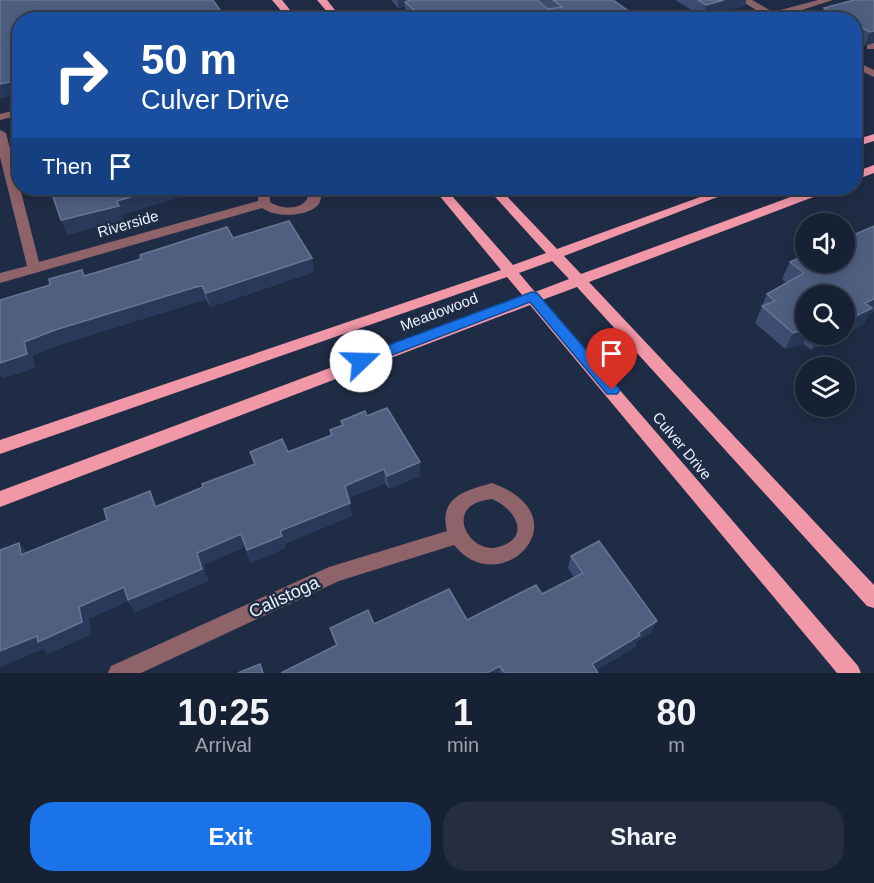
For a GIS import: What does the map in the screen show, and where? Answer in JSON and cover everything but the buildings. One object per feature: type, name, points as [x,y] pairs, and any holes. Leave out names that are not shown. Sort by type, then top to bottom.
[{"type":"main road","points":[[277,0],[287,12]]},
{"type":"main road","points":[[322,0],[332,12]]},
{"type":"main road","name":"Culver Drive","points":[[445,195],[851,673]]},
{"type":"main road","points":[[499,195],[874,599]]},
{"type":"main road","name":"Meadowood","points":[[0,447],[511,272],[553,254],[716,195]]},
{"type":"main road","name":"Meadowood","points":[[0,499],[532,296],[806,195]]},
{"type":"street","points":[[745,0],[766,12]]},
{"type":"street","points":[[791,12],[828,0]]},
{"type":"street","points":[[0,133],[12,181]]},
{"type":"street","points":[[16,195],[34,268]]},
{"type":"street","points":[[265,195],[264,203],[278,212],[300,210],[314,200],[315,195]]},
{"type":"street","name":"Riverside","points":[[0,278],[264,203]]},
{"type":"street","name":"Calistoga","points":[[118,673],[336,573],[457,536]]},
{"type":"route","points":[[361,361],[532,296],[612,390]]}]
